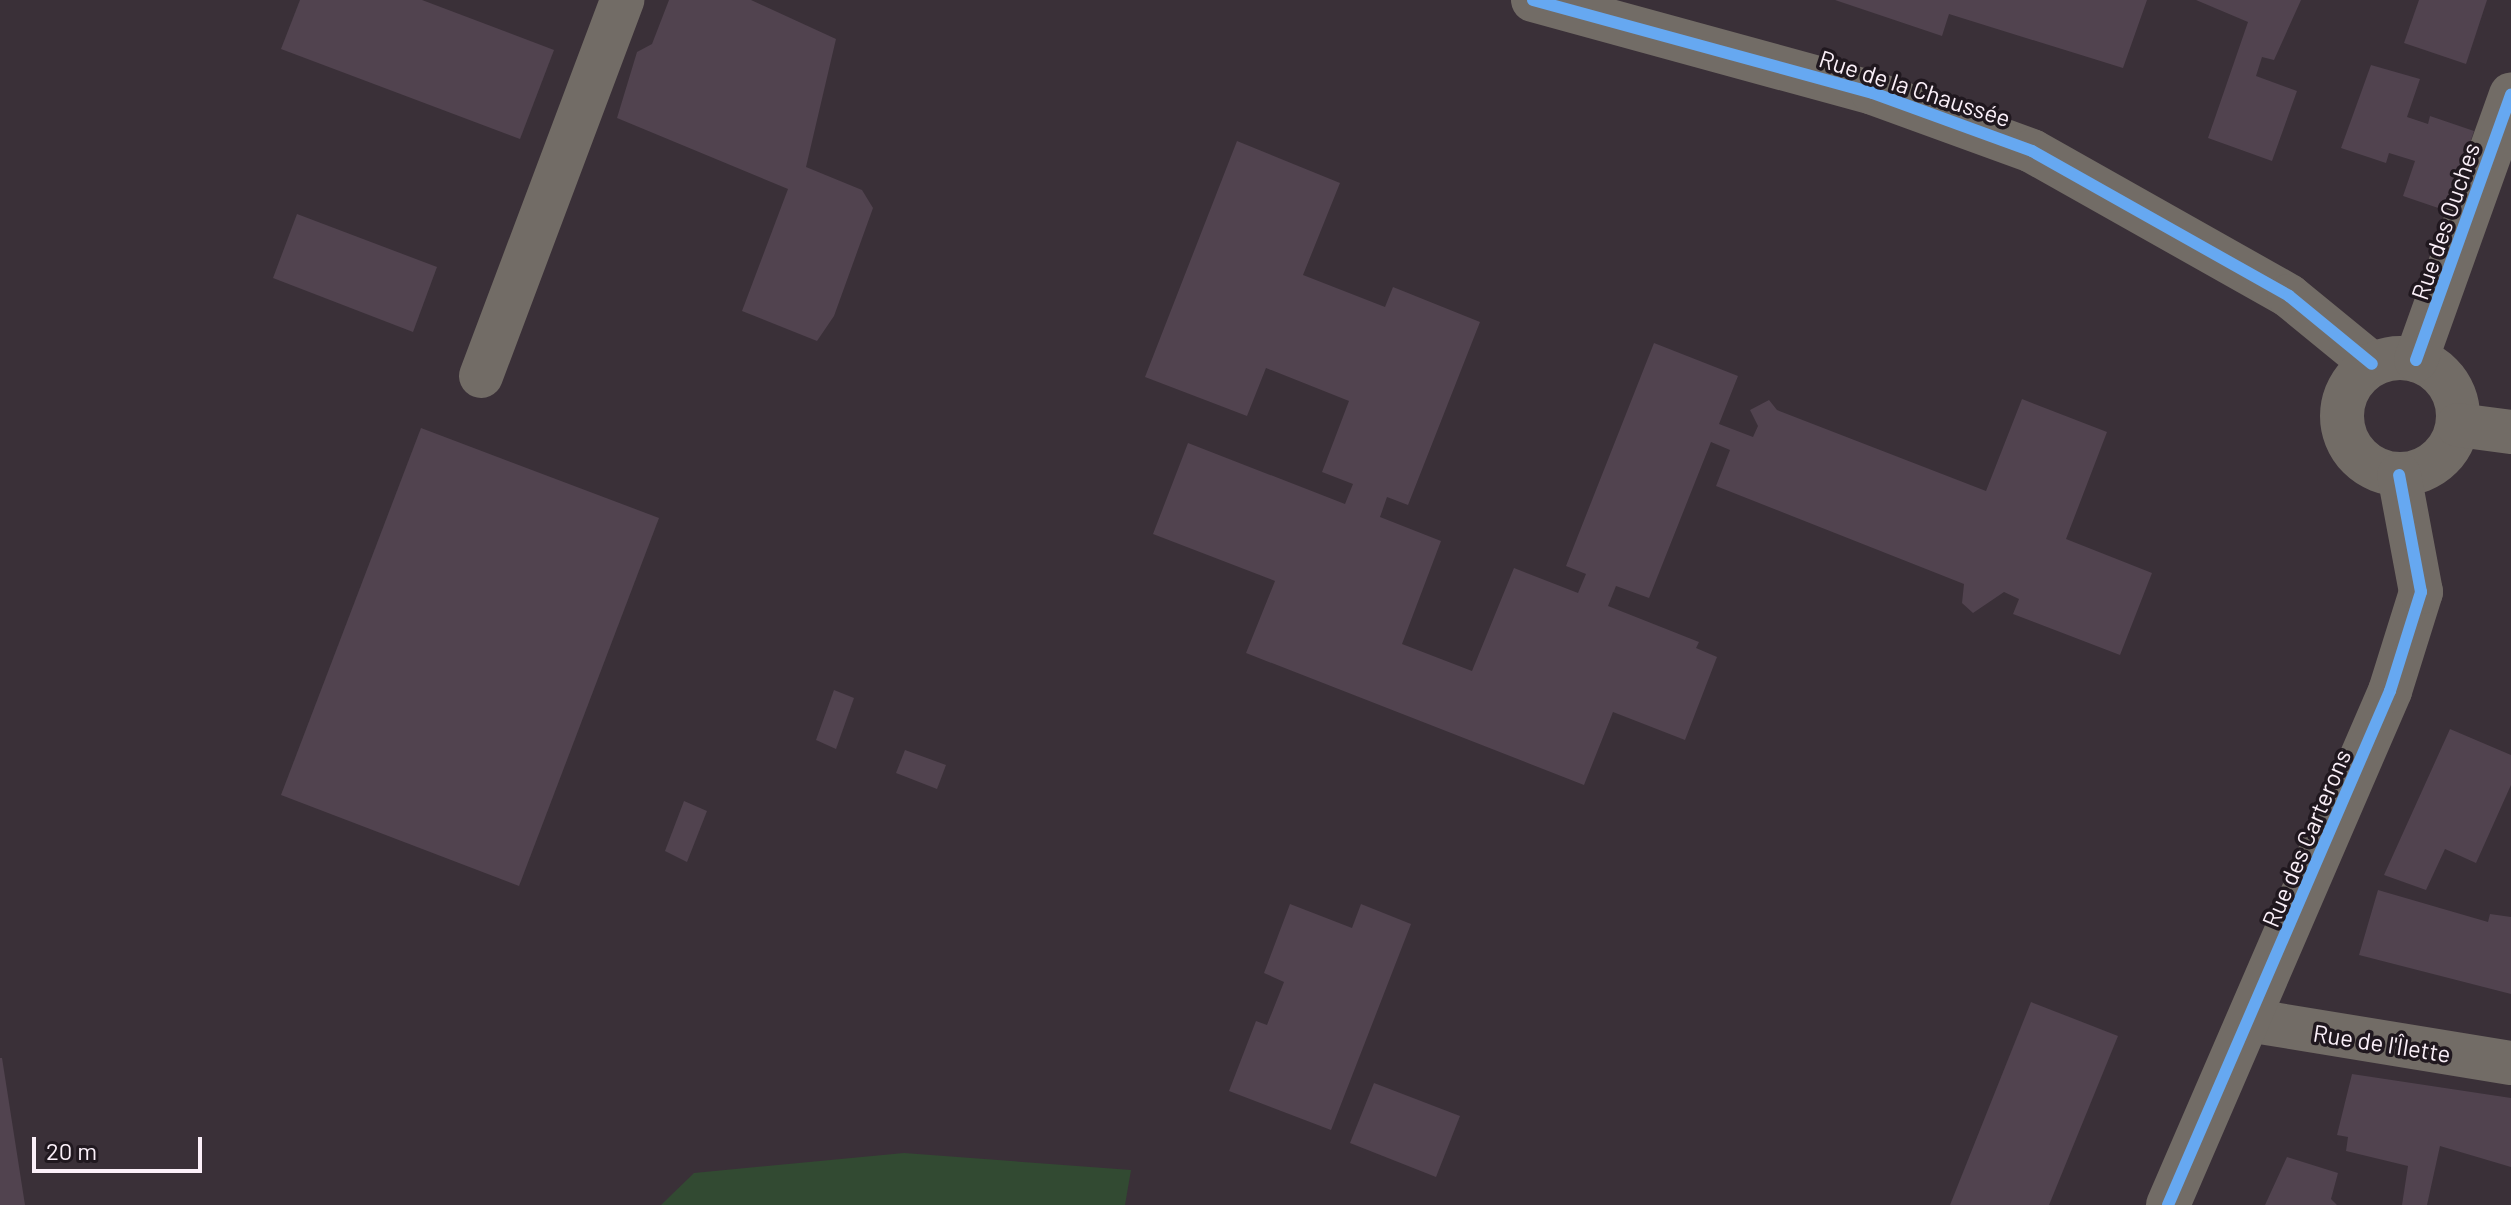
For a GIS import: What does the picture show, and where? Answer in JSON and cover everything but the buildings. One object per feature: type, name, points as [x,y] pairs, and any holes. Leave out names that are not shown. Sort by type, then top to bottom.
[{"type":"street","points":[[481,376],[622,0]]},
{"type":"street","name":"Rue de la Chaussée","points":[[1533,0],[1873,93],[2032,151],[2289,296],[2372,364]]},
{"type":"street","name":"Rue des Ouches","points":[[2416,360],[2511,95]]},
{"type":"street","points":[[2416,360],[2440,374],[2456,398],[2458,425],[2438,461],[2399,475],[2364,461],[2343,430],[2342,404],[2372,364],[2416,360]]},
{"type":"street","points":[[2458,425],[2511,432]]},
{"type":"street","name":"Rue des Carterons","points":[[2168,1205],[2254,1021],[2390,691],[2421,592],[2399,475]]},
{"type":"street","name":"Rue de l'Îlette","points":[[2254,1021],[2511,1063]]},
{"type":"green space","points":[[904,1153],[1131,1170],[1125,1205],[661,1205],[694,1173]]},
{"type":"cycle path","points":[[1533,0],[1873,93],[2032,151],[2289,296],[2372,364]]},
{"type":"cycle path","points":[[2416,360],[2511,95]]},
{"type":"cycle path","points":[[2168,1205],[2390,691],[2421,592],[2399,475]]}]
